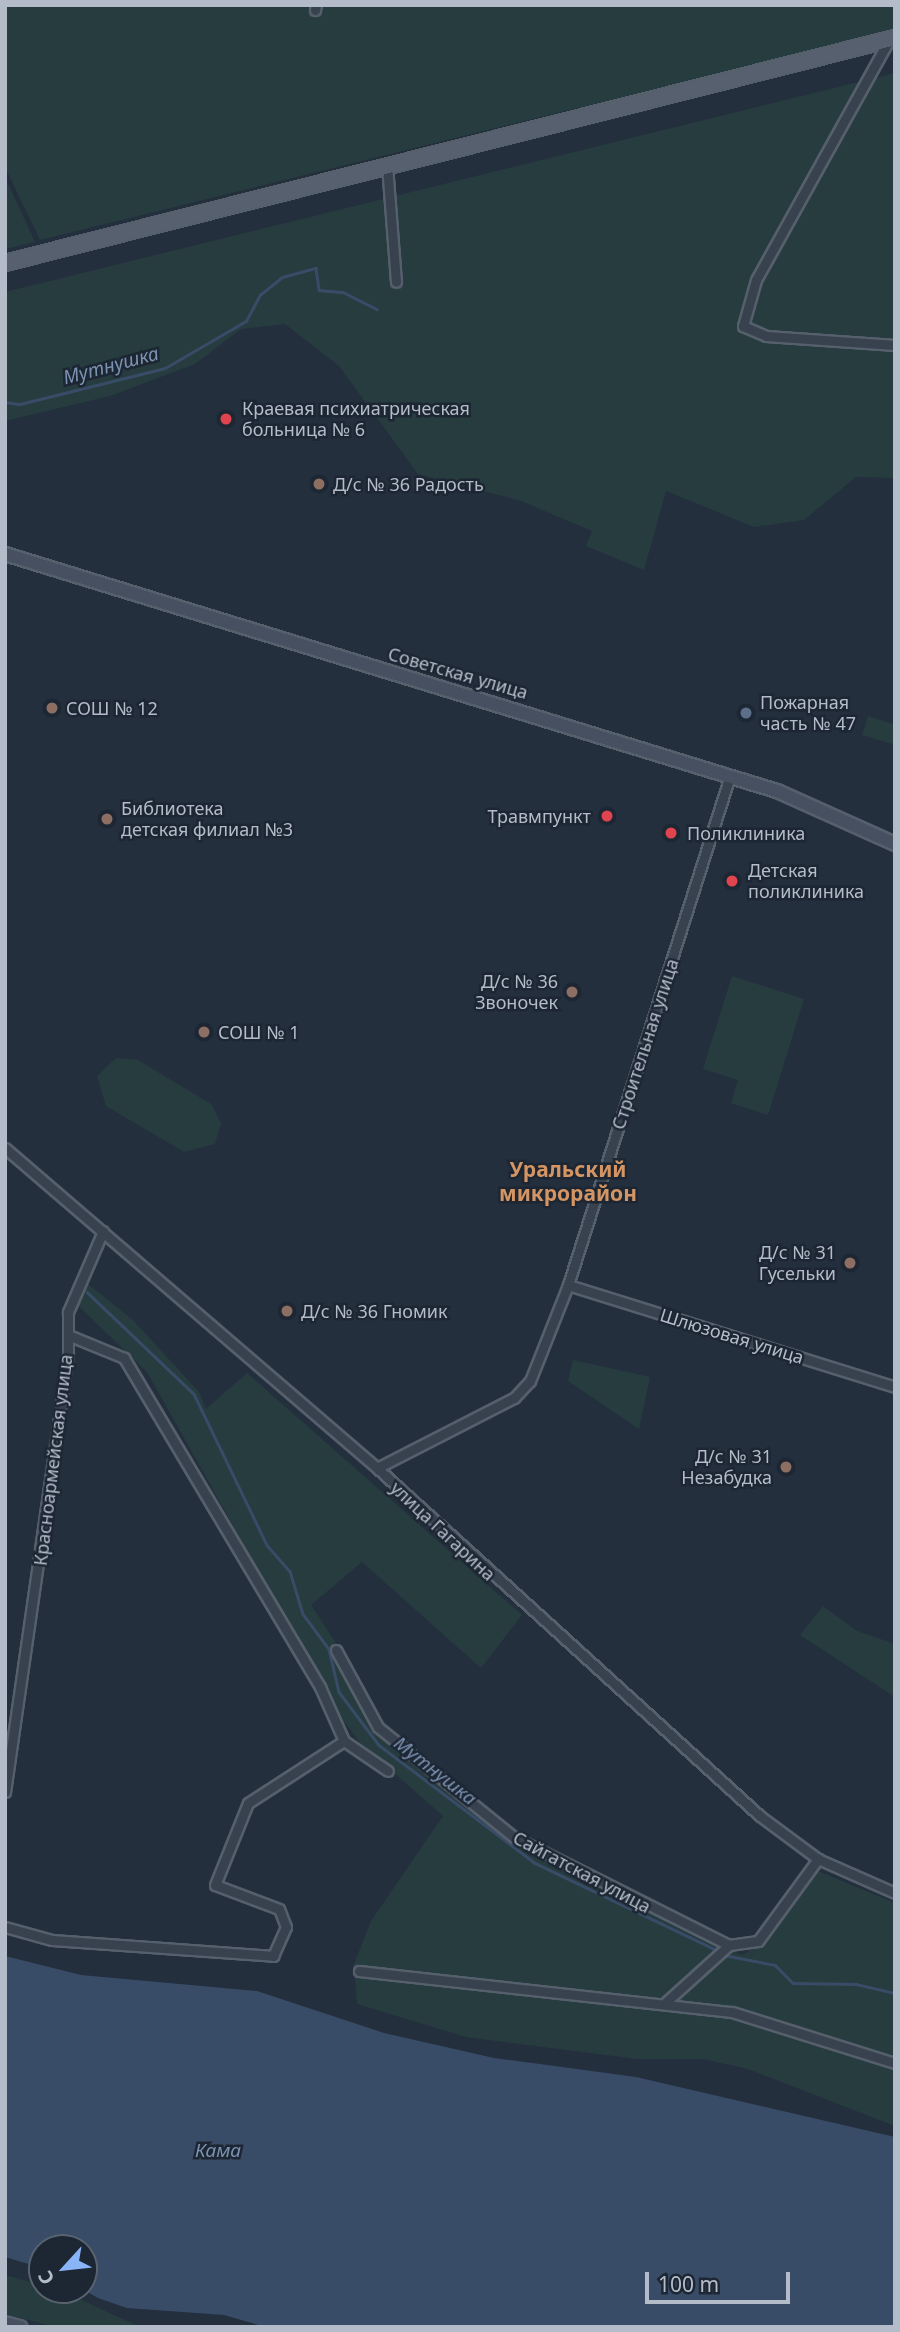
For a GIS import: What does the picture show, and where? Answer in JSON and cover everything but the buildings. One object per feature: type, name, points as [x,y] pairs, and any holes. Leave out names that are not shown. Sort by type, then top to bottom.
[{"type":"main road","points":[[5,263],[892,39]]},
{"type":"main road","name":"Советская улица","points":[[5,554],[730,776],[895,844]]},
{"type":"main road","points":[[5,2323],[20,2327]]},
{"type":"street","points":[[892,39],[756,280],[743,326],[766,335],[895,345]]},
{"type":"street","points":[[387,165],[396,282]]},
{"type":"street","name":"Строительная улица","points":[[376,1468],[514,1398],[530,1381],[568,1285],[730,776]]},
{"type":"street","name":"улица Гагарина","points":[[5,1149],[376,1468],[760,1816],[818,1859],[895,1893]]},
{"type":"street","points":[[68,1335],[68,1312],[103,1231]]},
{"type":"street","name":"Шлюзовая улица","points":[[568,1285],[895,1387]]},
{"type":"street","name":"Красноармейская улица","points":[[5,1791],[68,1335],[124,1358],[320,1687],[344,1741]]},
{"type":"street","name":"Сайгатская улица","points":[[337,1650],[378,1727],[514,1837],[729,1945]]},
{"type":"street","points":[[5,1927],[52,1940],[273,1956],[286,1927],[279,1909],[215,1885],[248,1802],[344,1741],[388,1771]]},
{"type":"street","points":[[666,2002],[729,1945],[758,1941],[818,1859]]},
{"type":"street","points":[[359,1971],[666,2002],[732,2012],[895,2063]]},
{"type":"green space","points":[[5,5],[895,5],[895,30],[40,240],[5,167]]},
{"type":"green space","points":[[895,73],[895,478],[856,477],[804,520],[754,527],[666,491],[644,570],[586,546],[592,531],[521,501],[418,474],[339,366],[285,324],[241,329],[195,364],[110,396],[5,421],[5,292]]},
{"type":"green space","points":[[5,177],[35,242],[5,249]]},
{"type":"green space","points":[[868,716],[895,725],[895,745],[862,735]]},
{"type":"green space","points":[[732,976],[804,999],[768,1115],[731,1103],[738,1080],[703,1069]]},
{"type":"green space","points":[[116,1058],[138,1060],[211,1104],[221,1123],[215,1144],[184,1152],[106,1106],[97,1076]]},
{"type":"green space","points":[[79,1277],[133,1320],[199,1392],[206,1409],[247,1373],[522,1615],[481,1668],[362,1562],[311,1605],[338,1646],[375,1729],[514,1840],[615,1896],[742,1955],[766,1942],[818,1871],[895,1903],[895,2126],[748,2069],[703,2059],[637,2059],[466,2037],[357,2004],[354,1964],[371,1921],[443,1816],[360,1743],[340,1716],[147,1372],[69,1297]]},
{"type":"green space","points":[[573,1360],[650,1377],[639,1429],[568,1381]]},
{"type":"green space","points":[[823,1606],[857,1631],[895,1644],[895,1697],[800,1635]]},
{"type":"green space","points":[[5,2275],[28,2281],[28,2304],[90,2304],[140,2327],[57,2327],[5,2314]]},
{"type":"water","name":"Кама","points":[[5,1956],[81,1975],[257,1991],[384,2033],[494,2058],[636,2077],[895,2137],[895,2327],[265,2327],[224,2315],[127,2308],[98,2298],[98,2234],[28,2234],[28,2264],[5,2257]]},
{"type":"waterway","name":"Мутнушка","points":[[5,402],[20,404],[165,368],[246,321],[260,295],[282,277],[316,268],[319,290],[343,292],[377,309]]},
{"type":"waterway","name":"Мутнушка","points":[[87,1292],[194,1394],[267,1545],[290,1571],[303,1614],[329,1649],[339,1692],[379,1745],[535,1863],[719,1951]]},
{"type":"waterway","name":"Мутнушка","points":[[724,1955],[775,1965],[793,1983],[856,1984],[895,1993]]},
{"type":"place","name":"Краевая психиатрическая больница № 6","points":[[226,419]]},
{"type":"place","name":"Д/с № 36 Радость","points":[[319,484]]},
{"type":"place","name":"СОШ № 12","points":[[52,708]]},
{"type":"place","name":"Пожарная часть № 47","points":[[746,713]]},
{"type":"place","name":"Травмпункт","points":[[607,816]]},
{"type":"place","name":"Библиотека детская филиал №3","points":[[107,819]]},
{"type":"place","name":"Поликлиника","points":[[671,833]]},
{"type":"place","name":"Детская поликлиника","points":[[732,881]]},
{"type":"place","name":"Д/с № 36 Звоночек","points":[[572,992]]},
{"type":"place","name":"СОШ № 1","points":[[204,1032]]},
{"type":"place","name":"Д/с № 31 Гусельки","points":[[850,1263]]},
{"type":"place","name":"Д/с № 36 Гномик","points":[[287,1311]]},
{"type":"place","name":"Д/с № 31 Незабудка","points":[[786,1467]]},
{"type":"district","name":"Уральский микрорайон","points":[[568,1181]]}]
